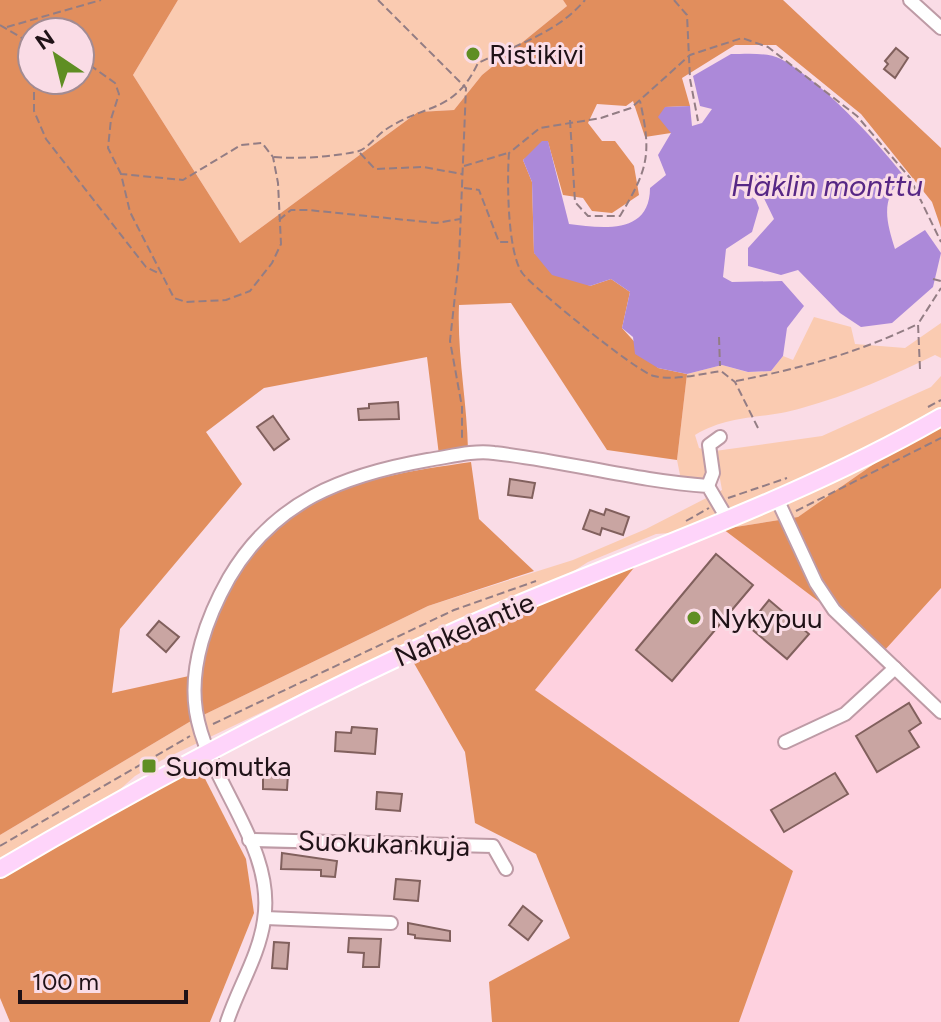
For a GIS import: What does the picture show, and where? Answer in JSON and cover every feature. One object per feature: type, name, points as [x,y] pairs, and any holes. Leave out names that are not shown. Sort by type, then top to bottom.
[{"type":"main road","name":"Nahkelantie","points":[[0,869],[206,751],[463,628],[728,520],[782,509],[941,417]]},
{"type":"street","points":[[910,0],[941,28]]},
{"type":"street","points":[[708,486],[713,473],[709,445],[720,437]]},
{"type":"street","points":[[227,1022],[265,918],[261,869],[206,751],[196,709],[195,675],[207,624],[247,547],[280,517],[325,488],[378,469],[463,455],[491,452],[645,481],[708,486]]},
{"type":"street","points":[[708,486],[728,520]]},
{"type":"street","points":[[782,509],[816,583],[834,610],[941,712]]},
{"type":"street","points":[[785,742],[845,714],[895,668]]},
{"type":"street","name":"Suokukankuja","points":[[249,840],[493,846],[506,869]]},
{"type":"street","points":[[265,918],[391,923]]},
{"type":"path","points":[[7,27],[101,0]]},
{"type":"path","points":[[378,0],[466,88]]},
{"type":"path","points":[[463,455],[462,407],[450,341],[461,219],[466,88],[478,63],[533,40],[572,15],[585,0]]},
{"type":"path","points":[[674,0],[687,15],[690,79],[698,121]]},
{"type":"path","points":[[0,25],[16,33]]},
{"type":"path","points":[[463,166],[509,153],[540,128],[570,120],[601,118],[631,108],[690,55],[742,38],[768,47],[857,116],[910,178],[941,242]]},
{"type":"path","points":[[96,69],[115,83],[119,94],[111,119],[108,148],[121,174],[130,212],[174,298],[186,302],[226,300],[250,291],[281,244],[278,183],[273,157],[262,143],[241,145],[183,180],[121,174]]},
{"type":"path","points":[[273,157],[304,159],[359,152],[385,130],[466,88]]},
{"type":"path","points":[[34,96],[34,111],[46,139],[146,267],[159,273]]},
{"type":"path","points":[[570,120],[575,202],[588,216],[620,216],[644,176],[648,138],[640,100]]},
{"type":"path","points":[[359,152],[375,169],[423,167],[463,174]]},
{"type":"path","points":[[509,153],[506,199],[521,272],[610,349],[651,376],[674,377],[721,371],[735,382],[758,428]]},
{"type":"path","points":[[462,188],[479,190],[499,242],[515,242]]},
{"type":"path","points":[[279,220],[291,210],[436,223],[461,219]]},
{"type":"path","points":[[933,279],[941,281]]},
{"type":"path","points":[[735,382],[825,362],[862,350],[918,324],[941,288]]},
{"type":"path","points":[[918,324],[920,369]]},
{"type":"path","points":[[719,337],[720,366]]},
{"type":"path","points":[[782,509],[941,438]]},
{"type":"path","points":[[146,760],[149,766]]},
{"type":"shaded area","points":[[0,0],[178,0],[133,75],[240,243],[418,112],[454,110],[482,75],[567,6],[563,0],[783,0],[941,148],[941,228],[932,202],[861,114],[776,45],[735,45],[682,78],[690,106],[665,107],[671,133],[645,137],[633,101],[626,106],[597,104],[588,123],[602,141],[615,141],[634,166],[639,195],[612,213],[592,211],[583,198],[563,195],[548,142],[523,160],[532,182],[534,253],[590,286],[611,279],[630,292],[622,328],[658,368],[687,374],[677,460],[607,450],[511,303],[459,305],[468,450],[439,455],[427,357],[264,388],[206,432],[242,484],[120,629],[112,693],[198,674],[228,594],[254,550],[298,510],[353,486],[412,471],[471,462],[479,519],[534,571],[428,606],[191,721],[0,835]]},
{"type":"shaded area","points":[[178,0],[563,0],[567,6],[482,75],[454,110],[418,112],[240,243],[133,75]]},
{"type":"shaded area","points":[[814,317],[851,327],[855,344],[905,348],[941,323],[941,358],[935,355],[819,403],[709,428],[695,435],[699,448],[706,450],[708,478],[681,480],[677,460],[687,374],[722,365],[747,372],[771,371],[783,356],[793,360]]},
{"type":"shaded area","points":[[941,376],[941,423],[798,517],[723,529],[656,534],[588,562],[566,576],[425,634],[162,760],[135,776],[117,792],[0,860],[0,835],[191,721],[428,606],[573,560],[646,529],[722,490],[715,451],[822,436],[931,387]]},
{"type":"shaded area","points":[[941,423],[941,588],[884,651],[723,529],[798,517],[904,443]]},
{"type":"shaded area","points":[[723,529],[884,651],[941,588],[941,1022],[739,1022],[793,871],[535,690],[637,564]]},
{"type":"shaded area","points":[[637,564],[535,690],[793,871],[739,1022],[492,1022],[489,982],[570,938],[536,854],[475,823],[465,752],[411,658]]},
{"type":"shaded area","points":[[197,763],[246,859],[254,913],[210,1022],[10,1022],[0,998],[0,877]]},
{"type":"water","name":"Häklin monttu","points":[[731,54],[763,54],[781,59],[830,97],[904,176],[891,193],[887,210],[895,249],[925,230],[941,253],[933,287],[892,323],[861,327],[840,313],[798,270],[781,275],[748,266],[748,248],[774,219],[756,182],[737,182],[735,185],[756,200],[759,208],[752,232],[726,249],[723,277],[732,282],[782,281],[804,306],[787,328],[783,356],[771,371],[748,372],[722,365],[687,374],[658,368],[635,354],[633,337],[622,328],[630,292],[611,279],[590,286],[552,275],[534,253],[532,182],[523,160],[542,141],[548,141],[569,224],[608,227],[633,222],[648,203],[650,188],[666,175],[658,155],[671,133],[658,117],[665,107],[690,106],[692,126],[702,123],[712,109],[700,106],[693,76]]},
{"type":"building","points":[[896,48],[908,58],[895,78],[884,69],[888,64],[885,61]]},
{"type":"building","points":[[398,402],[399,419],[359,420],[358,409],[369,408],[369,404]]},
{"type":"building","points":[[273,416],[289,439],[274,450],[257,427]]},
{"type":"building","points":[[510,479],[535,483],[532,498],[508,495]]},
{"type":"building","points":[[606,509],[629,517],[623,535],[602,528],[600,535],[583,529],[590,510],[604,515]]},
{"type":"building","name":"Nykypuu","points":[[716,554],[753,585],[672,681],[636,650]]},
{"type":"building","points":[[769,600],[809,634],[787,659],[748,626]]},
{"type":"building","points":[[159,621],[179,637],[166,652],[147,635]]},
{"type":"building","points":[[909,703],[921,723],[909,731],[919,747],[877,772],[856,736]]},
{"type":"building","points":[[352,727],[377,729],[375,754],[335,751],[336,732],[351,733]]},
{"type":"building","points":[[835,773],[848,794],[784,832],[771,810]]},
{"type":"building","points":[[263,774],[288,774],[287,790],[263,789]]},
{"type":"building","points":[[377,792],[402,794],[400,811],[376,809]]},
{"type":"building","points":[[282,853],[337,861],[335,877],[321,876],[321,870],[281,869]]},
{"type":"building","points":[[396,879],[420,881],[418,901],[394,899]]},
{"type":"building","points":[[523,906],[542,921],[528,940],[509,925]]},
{"type":"building","points":[[408,923],[450,931],[450,941],[415,938],[415,935],[408,934]]},
{"type":"building","points":[[349,938],[381,939],[379,967],[363,967],[364,953],[348,952]]},
{"type":"building","points":[[274,942],[289,943],[287,969],[272,968]]},
{"type":"place","name":"Ristikivi","points":[[473,54]]},
{"type":"place","name":"Nykypuu","points":[[694,618]]},
{"type":"place","name":"Suomutka","points":[[149,766]]}]
